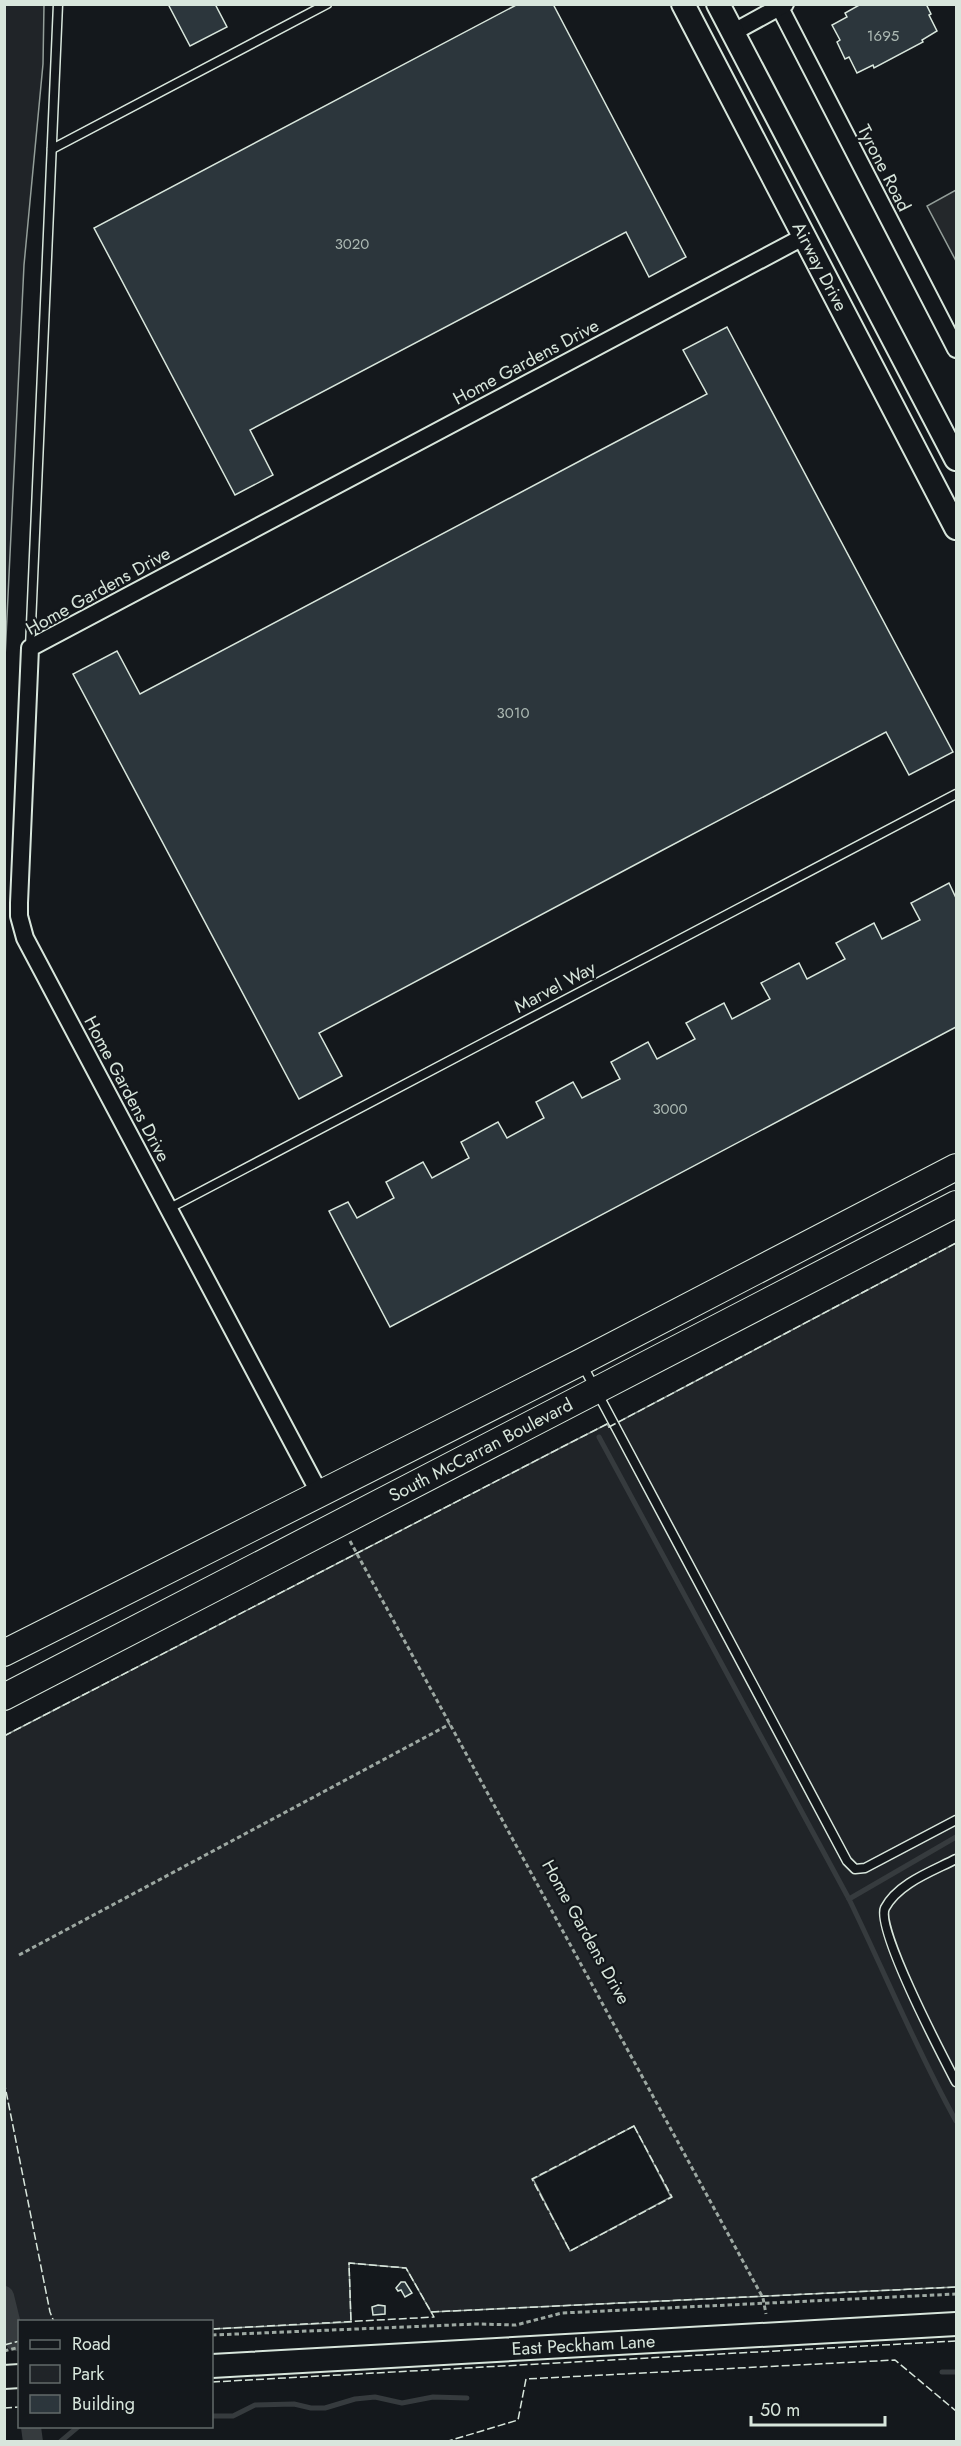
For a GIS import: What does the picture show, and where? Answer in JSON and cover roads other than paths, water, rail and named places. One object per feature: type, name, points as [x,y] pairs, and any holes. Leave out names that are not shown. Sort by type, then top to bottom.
[{"type":"main road","name":"Airway Drive","points":[[683,4],[957,528]]},
{"type":"main road","points":[[698,4],[705,18],[715,28],[732,33],[729,40],[729,56],[787,174],[805,236]]},
{"type":"main road","name":"Airway Drive","points":[[718,4],[957,459]]},
{"type":"main road","name":"South McCarran Boulevard","points":[[4,1653],[320,1494],[579,1359],[957,1167]]},
{"type":"main road","name":"South McCarran Boulevard","points":[[4,1697],[957,1204]]},
{"type":"main road","points":[[44,1677],[85,1643],[130,1614],[296,1528],[312,1512],[320,1494]]},
{"type":"main road","name":"East Peckham Lane","points":[[213,2366],[957,2324]]},
{"type":"street","points":[[732,33],[781,6]]},
{"type":"street","name":"Tyrone Road","points":[[781,6],[957,349]]},
{"type":"street","name":"Home Gardens Drive","points":[[320,1494],[29,947],[22,928],[19,903],[30,648],[805,236]]},
{"type":"lane","points":[[30,648],[58,4]]},
{"type":"lane","points":[[52,149],[327,4]]},
{"type":"lane","name":"Marvel Way","points":[[168,1209],[957,794]]},
{"type":"lane","points":[[579,1359],[847,1861],[855,1869],[865,1868],[957,1820]]},
{"type":"lane","points":[[957,1859],[911,1883],[892,1898],[883,1911],[885,1927],[915,1999],[957,2082]]},
{"type":"waterway","points":[[599,1437],[849,1899],[914,2039],[956,2121]]},
{"type":"waterway","points":[[849,1899],[956,1837]]},
{"type":"waterway","points":[[4,2296],[15,2341]]},
{"type":"waterway","points":[[942,2372],[956,2372]]},
{"type":"waterway","points":[[213,2416],[233,2416],[255,2405],[294,2404],[325,2408],[355,2399],[375,2397],[402,2403],[433,2397],[467,2398]]},
{"type":"waterway","points":[[31,2428],[33,2442]]},
{"type":"waterway","points":[[60,2442],[77,2428]]}]
